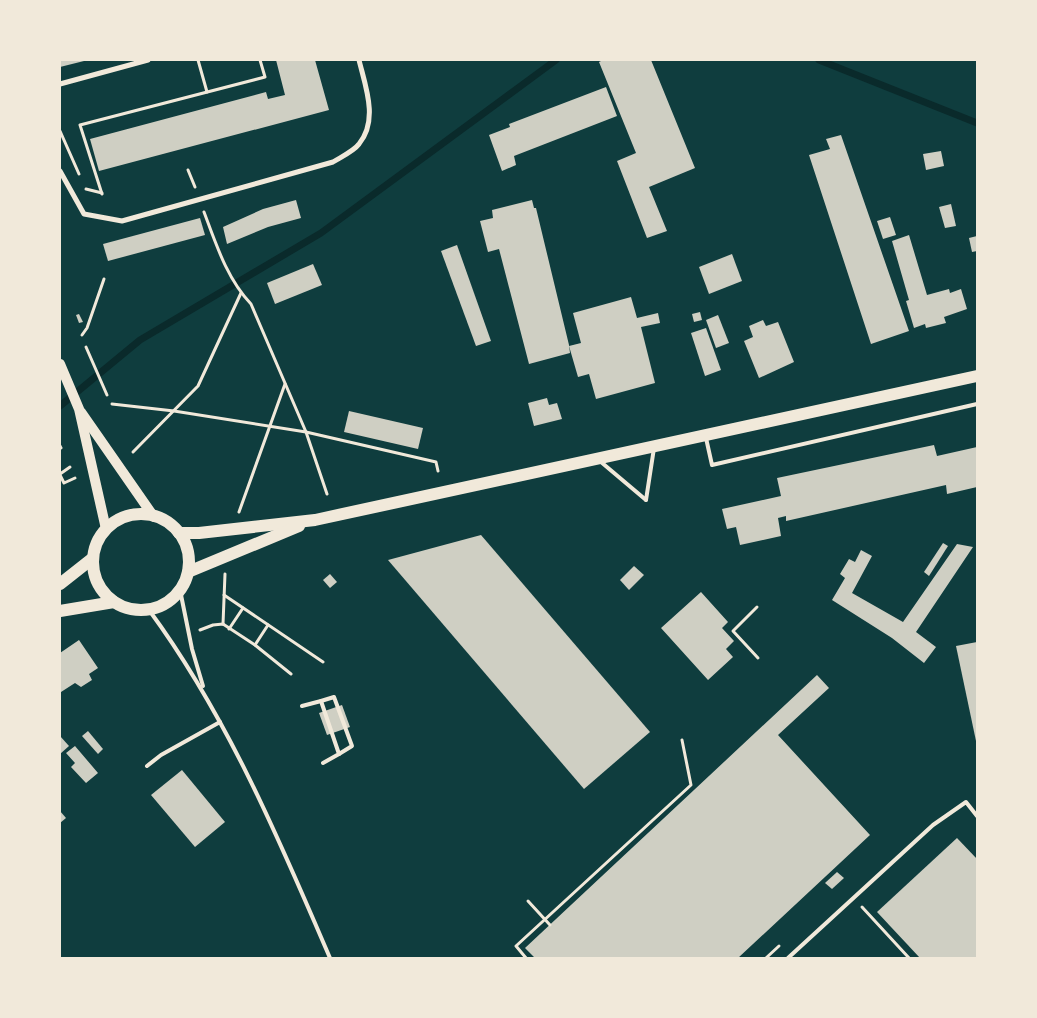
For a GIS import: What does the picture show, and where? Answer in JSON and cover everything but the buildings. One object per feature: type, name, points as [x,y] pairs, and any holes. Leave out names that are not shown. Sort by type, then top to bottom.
[{"type":"main road","points":[[60,364],[79,410],[106,529]]},
{"type":"main road","points":[[179,533],[199,533],[315,520],[977,376]]},
{"type":"main road","points":[[79,410],[154,517]]},
{"type":"main road","points":[[129,516],[154,517],[168,524],[179,533],[187,551],[188,572],[180,590],[166,603],[149,610],[133,610],[114,602],[100,587],[93,568],[93,558],[97,542],[106,529],[129,516]]},
{"type":"main road","points":[[188,572],[315,520]]},
{"type":"main road","points":[[60,584],[93,558]]},
{"type":"main road","points":[[60,611],[114,602]]},
{"type":"street","points":[[60,84],[148,60]]},
{"type":"street","points":[[60,171],[84,214],[122,221],[334,162],[360,144],[370,118],[368,97],[358,60]]},
{"type":"lane","points":[[705,436],[712,465],[977,404]]},
{"type":"lane","points":[[598,459],[646,500],[655,447]]},
{"type":"lane","points":[[180,590],[192,649],[205,693]]},
{"type":"lane","points":[[149,610],[181,654],[205,693],[249,776],[330,958]]},
{"type":"lane","points":[[302,706],[334,697],[352,746],[323,763]]},
{"type":"lane","points":[[321,701],[339,754]]},
{"type":"lane","points":[[147,766],[160,755],[220,722]]},
{"type":"lane","points":[[788,958],[933,825],[966,802],[977,816]]},
{"type":"path","points":[[198,60],[207,92]]},
{"type":"path","points":[[60,132],[86,189],[102,194],[80,125],[265,77],[260,60]]},
{"type":"path","points":[[188,170],[220,253],[241,293],[251,304],[285,383],[306,432],[327,494]]},
{"type":"path","points":[[82,335],[87,328],[104,279]]},
{"type":"path","points":[[133,452],[198,386],[241,293]]},
{"type":"path","points":[[86,347],[107,395]]},
{"type":"path","points":[[237,517],[268,426],[285,383]]},
{"type":"path","points":[[112,404],[174,411],[306,432],[436,462],[438,471]]},
{"type":"path","points":[[70,467],[60,475],[64,482],[75,478]]},
{"type":"path","points":[[226,568],[224,624],[255,645],[291,674]]},
{"type":"path","points":[[224,595],[323,662]]},
{"type":"path","points":[[757,607],[733,631],[758,658]]},
{"type":"path","points":[[229,629],[243,608]]},
{"type":"path","points":[[199,630],[213,624],[224,624]]},
{"type":"path","points":[[255,645],[268,625]]},
{"type":"path","points":[[526,958],[516,946],[691,785],[682,740]]},
{"type":"path","points":[[528,901],[550,925]]},
{"type":"waterway","points":[[60,406],[140,340],[321,233],[556,60]]},
{"type":"waterway","points":[[819,60],[977,123]]}]
